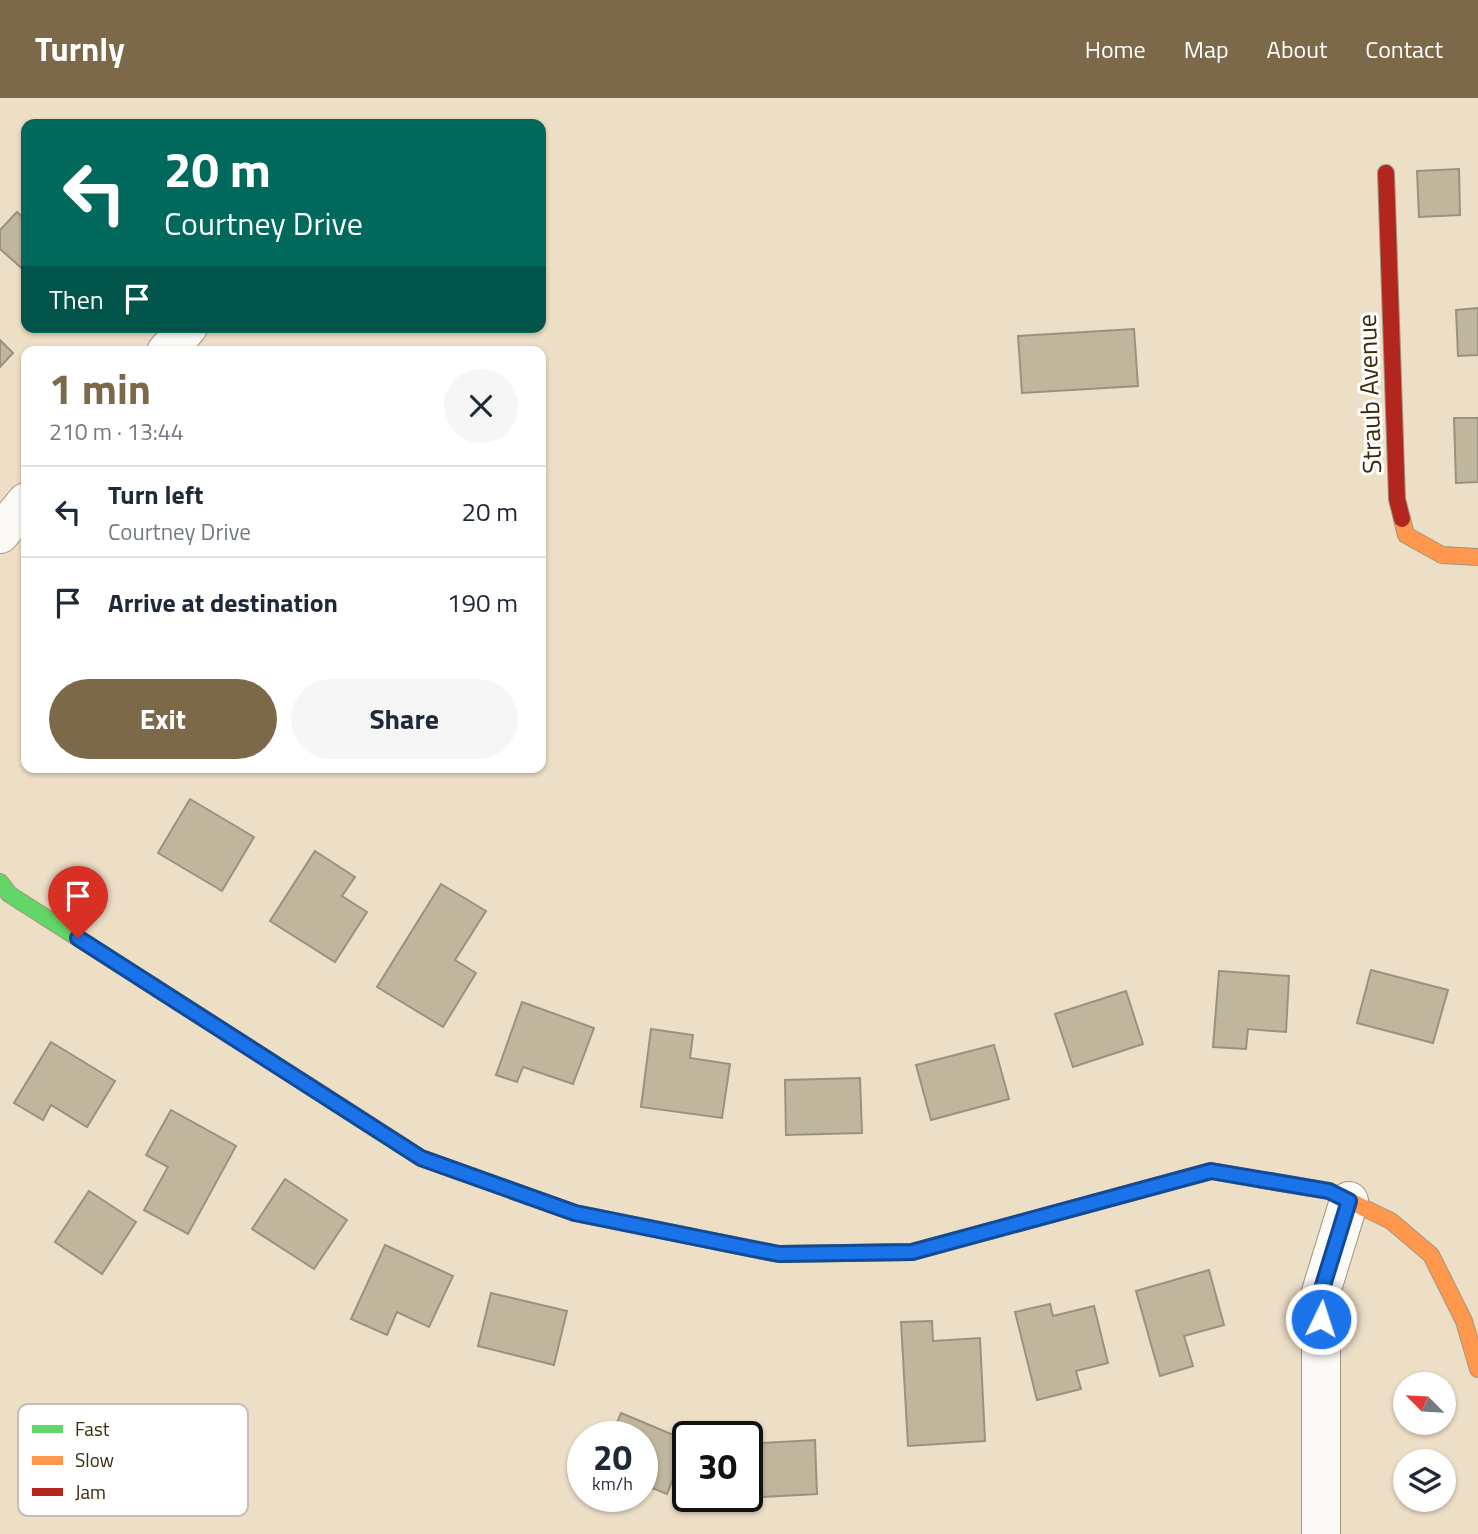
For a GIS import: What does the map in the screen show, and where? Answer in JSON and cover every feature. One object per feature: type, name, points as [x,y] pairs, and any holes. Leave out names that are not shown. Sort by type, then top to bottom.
[{"type":"street","name":"Straub Avenue","points":[[1386,173],[1400,511],[1406,535],[1442,555],[1478,557]]},
{"type":"street","points":[[0,534],[21,508]]},
{"type":"street","points":[[0,881],[9,894],[421,1158],[575,1213],[779,1254],[912,1252],[1211,1171],[1329,1191],[1391,1221],[1431,1255],[1464,1321],[1478,1368]]},
{"type":"street","points":[[1321,1534],[1321,1292],[1349,1201]]},
{"type":"building","points":[[1459,169],[1460,215],[1419,217],[1417,171]]},
{"type":"building","points":[[17,212],[21,216],[21,268],[0,249],[0,230]]},
{"type":"building","points":[[1478,308],[1478,355],[1458,356],[1456,310]]},
{"type":"building","points":[[1134,329],[1138,386],[1022,393],[1018,336]]},
{"type":"building","points":[[0,340],[13,353],[0,367]]},
{"type":"building","points":[[1454,418],[1478,418],[1478,482],[1456,483]]},
{"type":"building","points":[[190,799],[254,837],[222,891],[158,853]]},
{"type":"building","points":[[315,851],[355,877],[342,896],[367,912],[335,962],[270,921]]},
{"type":"building","points":[[441,884],[486,911],[455,960],[476,973],[443,1027],[377,987]]},
{"type":"building","points":[[1371,970],[1448,990],[1433,1043],[1357,1023]]},
{"type":"building","points":[[1219,971],[1289,976],[1286,1032],[1248,1029],[1246,1049],[1213,1047]]},
{"type":"building","points":[[1126,991],[1143,1044],[1073,1067],[1055,1014]]},
{"type":"building","points":[[522,1002],[594,1028],[573,1084],[523,1067],[517,1082],[496,1075]]},
{"type":"building","points":[[651,1029],[693,1035],[690,1058],[730,1064],[722,1118],[641,1107]]},
{"type":"building","points":[[51,1042],[115,1081],[87,1127],[51,1105],[43,1120],[14,1103]]},
{"type":"building","points":[[994,1045],[1009,1099],[931,1120],[916,1065]]},
{"type":"building","points":[[860,1078],[862,1133],[786,1135],[785,1080]]},
{"type":"building","points":[[171,1110],[236,1146],[188,1234],[144,1210],[168,1167],[146,1155]]},
{"type":"building","points":[[285,1179],[347,1220],[314,1269],[252,1229]]},
{"type":"building","points":[[89,1191],[136,1222],[102,1274],[55,1242]]},
{"type":"building","points":[[385,1245],[453,1276],[429,1327],[397,1312],[387,1335],[351,1319]]},
{"type":"building","points":[[1209,1270],[1224,1325],[1184,1336],[1193,1366],[1160,1376],[1136,1291]]},
{"type":"building","points":[[491,1293],[567,1311],[554,1365],[478,1346]]},
{"type":"building","points":[[1050,1304],[1053,1316],[1094,1306],[1108,1363],[1076,1371],[1081,1389],[1037,1400],[1015,1312]]},
{"type":"building","points":[[932,1321],[933,1341],[980,1338],[985,1441],[908,1446],[901,1322]]},
{"type":"building","points":[[621,1413],[640,1421],[618,1421]]},
{"type":"building","points":[[658,1428],[672,1434],[672,1481],[667,1494],[658,1490]]},
{"type":"building","points":[[815,1440],[817,1494],[763,1497],[763,1443]]},
{"type":"traffic: fast","points":[[0,882],[9,894],[325,1096]]},
{"type":"traffic: slow","points":[[1402,519],[1406,535],[1442,555],[1478,557]]},
{"type":"traffic: slow","points":[[1262,1180],[1329,1191],[1391,1221],[1431,1255],[1464,1321],[1478,1369]]},
{"type":"traffic: slow","points":[[719,1242],[779,1254],[912,1252],[990,1231]]},
{"type":"traffic: jam","points":[[1386,173],[1397,499],[1402,519]]},
{"type":"traffic: jam","points":[[325,1096],[421,1158],[575,1213],[719,1242]]},
{"type":"traffic: jam","points":[[990,1231],[1211,1171],[1262,1180]]},
{"type":"route","points":[[78,938],[421,1158],[575,1213],[753,1249],[779,1254],[912,1252],[1211,1171],[1329,1191],[1349,1201],[1321,1292],[1321,1319]]}]
